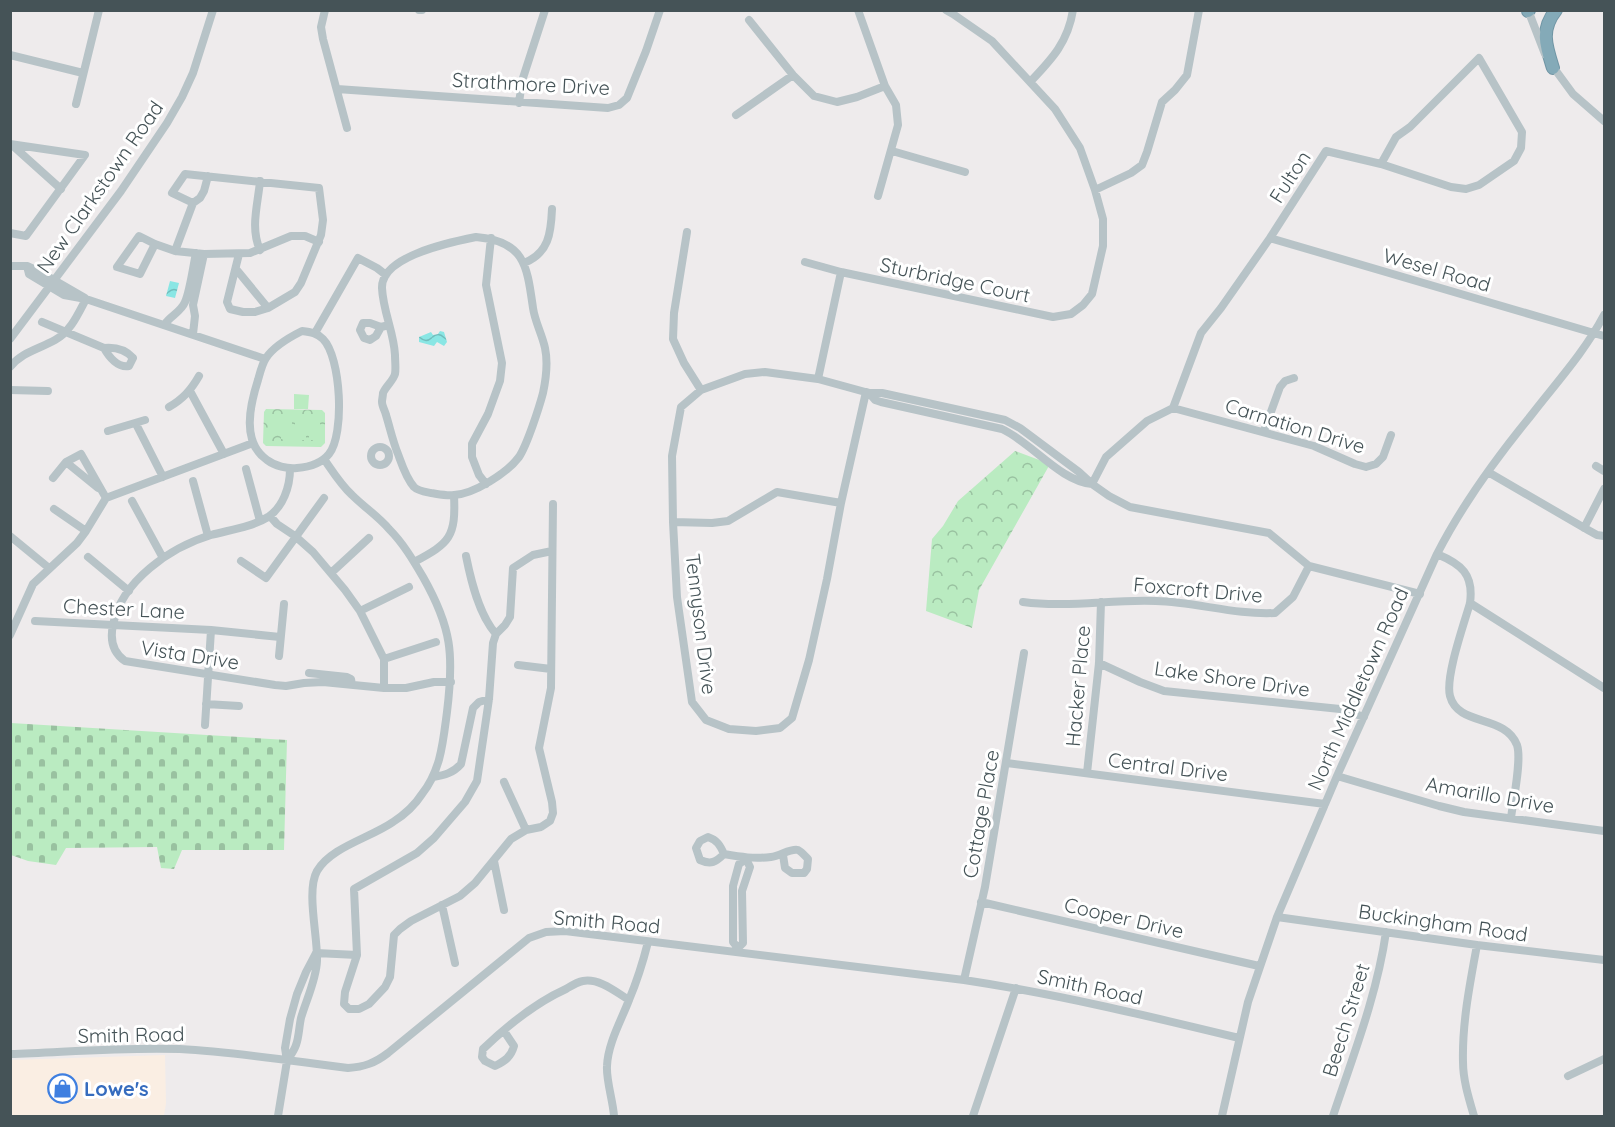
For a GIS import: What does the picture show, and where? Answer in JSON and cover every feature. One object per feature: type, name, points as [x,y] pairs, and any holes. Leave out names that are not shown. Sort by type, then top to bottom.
[{"type":"highway","points":[[1553,68],[1545,33],[1549,20],[1556,10]]},
{"type":"street","points":[[76,104],[99,10]]},
{"type":"street","name":"New Clarkstown Road","points":[[10,339],[147,154],[182,97],[193,73],[213,10]]},
{"type":"street","points":[[325,10],[321,27],[323,39],[348,128]]},
{"type":"street","points":[[519,102],[522,81],[545,10]]},
{"type":"street","name":"Strathmore Drive","points":[[337,89],[608,108],[618,105],[627,98],[660,10]]},
{"type":"street","points":[[858,10],[885,86],[896,105],[898,124],[878,196]]},
{"type":"street","points":[[1031,81],[1054,57],[1071,23],[1073,10]]},
{"type":"street","points":[[951,12],[993,41],[1055,109],[1080,148],[1095,190],[1131,173],[1142,165],[1162,102],[1187,75],[1199,10]]},
{"type":"street","points":[[1528,11],[1553,68],[1573,94],[1605,121]]},
{"type":"street","points":[[749,20],[793,75],[814,96],[837,102],[885,86]]},
{"type":"street","points":[[10,55],[83,73]]},
{"type":"street","points":[[1479,58],[1522,132],[1521,148],[1514,161],[1479,184],[1466,189],[1451,187],[1382,164],[1396,137],[1410,127],[1479,58]]},
{"type":"street","points":[[736,116],[793,75]]},
{"type":"street","points":[[10,144],[85,155],[26,236],[10,233]]},
{"type":"street","points":[[10,144],[61,189]]},
{"type":"street","points":[[892,151],[965,172]]},
{"type":"street","name":"Fulton","points":[[1270,238],[1326,151],[1382,164]]},
{"type":"street","points":[[193,203],[172,193],[185,174],[319,188],[324,220],[319,242],[295,292],[268,308],[255,312],[230,309],[227,302],[239,254]]},
{"type":"street","points":[[175,251],[193,203],[204,191],[208,176]]},
{"type":"street","points":[[260,181],[254,231],[260,250]]},
{"type":"street","name":"Sturbridge Court","points":[[805,262],[841,272],[1053,317],[1071,314],[1092,294],[1103,246],[1103,219],[1095,190]]},
{"type":"street","points":[[524,263],[534,259],[544,249],[549,236],[552,209]]},
{"type":"street","points":[[687,232],[674,314],[674,339],[684,363],[701,390]]},
{"type":"street","points":[[155,244],[140,274],[117,267],[139,236],[175,251],[200,254],[250,254],[291,236],[305,236],[319,242]]},
{"type":"street","points":[[476,237],[491,238],[502,242],[514,249],[524,263],[529,278],[535,321],[545,348],[546,371],[543,393],[524,447],[509,468],[473,490],[454,495],[432,494],[418,490],[414,487],[393,450],[382,402],[384,391],[394,374],[395,353],[385,326],[382,286],[386,275],[390,269],[428,248],[476,237]]},
{"type":"street","points":[[486,484],[479,475],[472,457],[472,444],[488,414],[500,381],[502,363],[486,285],[491,238]]},
{"type":"street","points":[[1092,484],[1106,457],[1147,422],[1173,408],[1200,333],[1221,308],[1270,238]]},
{"type":"street","name":"Wesel Road","points":[[1270,238],[1605,336]]},
{"type":"street","points":[[165,324],[185,302],[200,254]]},
{"type":"street","points":[[192,334],[195,316],[193,305],[200,254]]},
{"type":"street","points":[[315,333],[358,258],[386,275]]},
{"type":"street","points":[[10,266],[27,266],[86,299]]},
{"type":"street","points":[[27,266],[29,274],[64,295],[86,299],[165,324],[265,359]]},
{"type":"street","points":[[236,269],[268,308]]},
{"type":"street","points":[[818,379],[841,272]]},
{"type":"street","points":[[10,367],[28,352],[56,340],[65,332],[74,323],[86,299]]},
{"type":"street","name":"North Middletown Road","points":[[1222,1116],[1248,1002],[1277,917],[1337,776],[1437,554],[1451,525],[1469,497],[1527,419],[1578,357],[1605,315]]},
{"type":"street","points":[[42,322],[104,348]]},
{"type":"street","points":[[303,331],[315,333],[325,341],[336,370],[339,421],[335,442],[331,452],[324,459],[310,467],[290,469],[270,463],[260,456],[253,443],[250,414],[253,396],[265,359],[290,337],[303,331]]},
{"type":"street","name":"Tennyson Drive","points":[[867,393],[841,503],[809,660],[792,718],[780,728],[756,731],[729,729],[706,720],[692,702],[677,597],[672,456],[681,407],[701,390],[745,374],[765,372],[818,379],[867,393],[881,402],[1002,429],[1016,436],[1074,479],[1092,484],[1130,507],[1269,533],[1309,566],[1420,594]]},
{"type":"street","points":[[169,407],[190,392],[199,376]]},
{"type":"street","points":[[1264,431],[1280,387],[1285,381],[1294,378]]},
{"type":"street","points":[[10,390],[48,391]]},
{"type":"street","points":[[190,392],[224,454]]},
{"type":"street","name":"Carnation Drive","points":[[1173,408],[1314,446],[1366,467],[1376,464],[1383,458],[1390,435]]},
{"type":"street","points":[[108,431],[145,420]]},
{"type":"street","points":[[136,424],[163,477]]},
{"type":"street","points":[[103,494],[163,477],[253,443]]},
{"type":"street","points":[[53,478],[66,462],[81,454],[103,494]]},
{"type":"street","points":[[278,1116],[287,1061],[296,1047],[301,1018],[315,975],[312,888],[316,873],[333,855],[393,822],[422,795],[440,760],[451,682],[449,638],[433,594],[401,543],[388,527],[351,495],[324,459]]},
{"type":"street","points":[[66,462],[103,494]]},
{"type":"street","points":[[1596,466],[1605,471]]},
{"type":"street","points":[[246,469],[260,521]]},
{"type":"street","points":[[113,625],[116,612],[129,591],[143,574],[163,558],[183,546],[208,536],[270,516],[280,505],[287,490],[290,469]]},
{"type":"street","points":[[1488,472],[1584,528],[1597,535],[1605,536]]},
{"type":"street","points":[[193,481],[208,536]]},
{"type":"street","points":[[1584,528],[1605,489]]},
{"type":"street","points":[[673,522],[728,521],[777,492],[841,503]]},
{"type":"street","points":[[10,636],[33,584],[87,531],[103,494]]},
{"type":"street","points":[[414,562],[447,541],[453,529],[454,495]]},
{"type":"street","points":[[242,561],[266,578],[324,498]]},
{"type":"street","points":[[132,501],[163,558]]},
{"type":"street","points":[[552,551],[533,555],[513,568],[510,617],[496,634],[493,642],[489,699],[477,780],[465,802],[434,838],[417,853],[358,885],[354,890],[357,954],[345,992],[344,1004],[349,1009],[359,1009],[369,1004],[385,987],[390,977],[394,935],[411,921],[460,896],[475,883],[511,839],[526,830],[541,827],[550,821],[553,813],[552,802],[539,748],[551,688],[553,504]]},
{"type":"street","points":[[54,509],[87,531]]},
{"type":"street","points":[[270,516],[313,552],[360,611],[384,659],[384,688]]},
{"type":"street","points":[[10,536],[49,568]]},
{"type":"street","points":[[331,573],[369,538]]},
{"type":"street","points":[[1437,554],[1453,561],[1464,570],[1472,591],[1448,681],[1449,695],[1453,705],[1461,713],[1500,726],[1511,735],[1517,746],[1518,759],[1511,818]]},
{"type":"street","points":[[466,556],[484,616],[496,634]]},
{"type":"street","points":[[87,557],[129,591]]},
{"type":"street","name":"Foxcroft Drive","points":[[1023,602],[1059,605],[1126,600],[1160,601],[1257,614],[1275,614],[1293,597],[1309,566]]},
{"type":"street","points":[[360,611],[409,587]]},
{"type":"street","name":"Hacker Place","points":[[1087,773],[1099,663],[1101,602]]},
{"type":"street","points":[[1470,603],[1605,688]]},
{"type":"street","points":[[279,656],[284,604]]},
{"type":"street","name":"Chester Lane","points":[[35,621],[211,630],[280,637]]},
{"type":"street","name":"Vista Drive","points":[[113,625],[112,647],[124,661],[207,675],[286,686],[323,682],[406,688],[434,682],[451,682]]},
{"type":"street","name":"Chester Lane","points":[[205,725],[211,630]]},
{"type":"street","points":[[384,659],[436,642]]},
{"type":"street","name":"Cottage Place","points":[[964,980],[1007,763],[1024,653]]},
{"type":"street","name":"Lake Shore Drive","points":[[1099,663],[1164,691],[1340,709],[1364,717]]},
{"type":"street","points":[[518,665],[551,669]]},
{"type":"street","points":[[309,673],[347,677],[351,679],[352,685]]},
{"type":"street","points":[[433,777],[455,771],[461,764],[473,708],[479,702],[489,699]]},
{"type":"street","points":[[206,704],[239,706]]},
{"type":"street","name":"Central Drive","points":[[1007,763],[1325,804]]},
{"type":"street","name":"Amarillo Drive","points":[[1337,776],[1464,812],[1605,831]]},
{"type":"street","points":[[504,782],[526,830]]},
{"type":"street","points":[[724,854],[746,859],[783,855]]},
{"type":"street","points":[[738,950],[742,943],[738,921],[742,891],[750,867],[746,859]]},
{"type":"street","points":[[494,861],[504,910]]},
{"type":"street","name":"Cooper Drive","points":[[981,902],[1259,966]]},
{"type":"street","points":[[442,905],[455,963]]},
{"type":"street","name":"Buckingham Road","points":[[1277,917],[1605,960]]},
{"type":"street","name":"Smith Road","points":[[10,1054],[179,1049],[348,1068],[362,1067],[376,1062],[529,938],[546,932],[565,931],[648,942],[738,950],[1016,988],[1110,1007],[1239,1038]]},
{"type":"street","name":"Beech Street","points":[[1334,1116],[1374,993],[1386,932]]},
{"type":"street","points":[[614,1116],[614,1103],[606,1068],[613,1040],[642,966],[648,942]]},
{"type":"street","points":[[1474,1116],[1466,1087],[1463,1063],[1469,993],[1477,945]]},
{"type":"street","points":[[316,953],[357,954]]},
{"type":"street","points":[[504,1031],[514,1046],[513,1052],[506,1060],[495,1066],[482,1057],[483,1049],[504,1031],[537,1003],[582,981],[608,986],[629,1000]]},
{"type":"street","points":[[973,1116],[1016,988]]},
{"type":"street","points":[[1568,1076],[1605,1059]]},
{"type":"shaded area","points":[[165,1055],[164,1116],[11,1116],[11,1060]]},
{"type":"green space","points":[[294,394],[309,395],[308,409],[294,409]]},
{"type":"green space","points":[[266,409],[322,410],[325,413],[325,443],[321,447],[266,446],[263,443]]},
{"type":"green space","points":[[281,415],[292,415],[292,440],[281,439]]},
{"type":"green space","points":[[295,416],[306,416],[306,440],[295,440]]},
{"type":"green space","points":[[309,416],[320,416],[320,440],[309,440]]},
{"type":"green space","points":[[1015,451],[1050,464],[979,590],[972,628],[926,611],[932,539],[958,501]]},
{"type":"green space","points":[[11,723],[287,740],[284,850],[182,850],[174,869],[161,868],[157,847],[66,848],[56,865],[28,861],[11,855]]},
{"type":"water","points":[[170,281],[179,283],[175,298],[166,296]]},
{"type":"water","points":[[440,331],[444,332],[447,342],[444,346],[437,342],[434,346],[419,342],[419,337],[431,332],[433,335],[438,334]]},
{"type":"place","name":"Lowe's","points":[[63,1089]]}]
